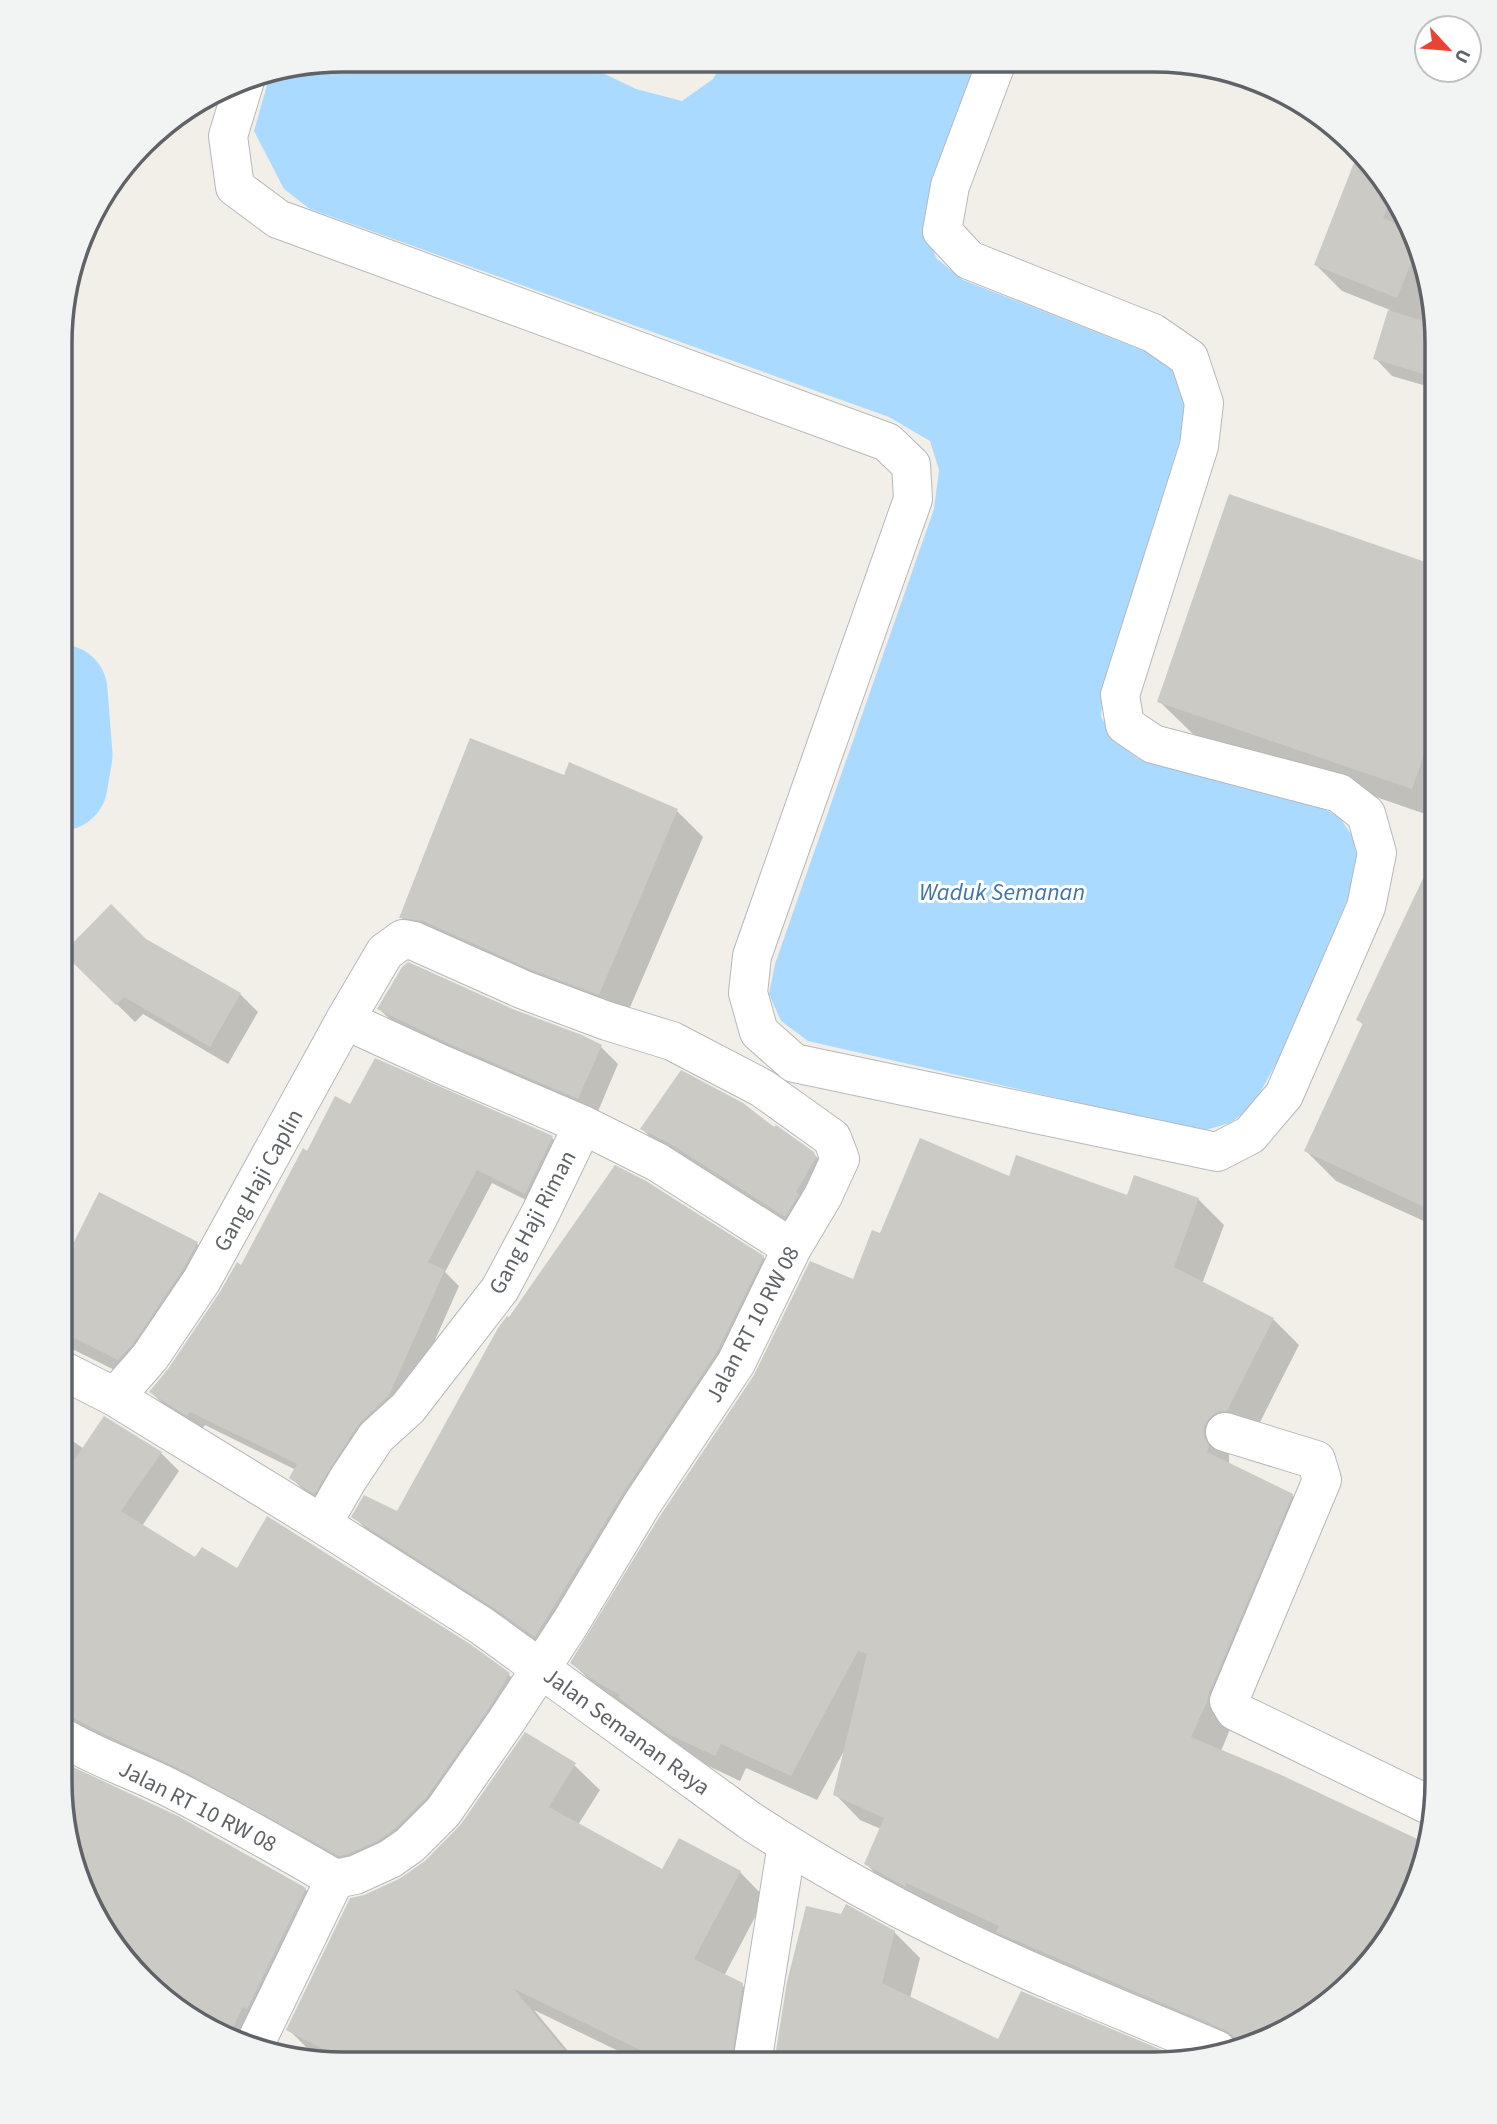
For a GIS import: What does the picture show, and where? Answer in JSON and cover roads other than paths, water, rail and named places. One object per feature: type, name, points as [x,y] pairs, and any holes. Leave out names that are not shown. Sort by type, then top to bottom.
[{"type":"street","points":[[242,91],[228,136],[235,187],[278,219],[887,442],[911,465],[914,499],[752,956],[748,993],[759,1032],[794,1063],[1217,1152],[1250,1135],[1284,1095],[1366,907],[1377,853],[1366,814],[1339,793],[1153,744],[1125,725],[1120,695],[1199,446],[1204,403],[1189,358],[1153,332],[969,260],[942,231],[950,186],[993,72]]},
{"type":"street","name":"Jalan RT 10 RW 08","points":[[72,1743],[164,1785],[236,1822],[335,1879],[355,1875],[390,1859],[411,1845],[443,1812],[541,1668],[642,1504],[736,1363],[792,1248],[823,1196],[840,1159],[832,1138],[762,1088],[673,1041],[524,989],[414,941],[403,939],[385,952]]},
{"type":"street","name":"Gang Haji Caplin","points":[[115,1397],[150,1357],[202,1280],[385,952]]},
{"type":"street","name":"Gang Haji Riman","points":[[322,1524],[376,1437],[408,1408],[500,1289],[583,1125],[345,1020]]},
{"type":"street","points":[[583,1125],[657,1163],[792,1248]]},
{"type":"street","name":"Jalan Semanan Raya","points":[[72,1375],[115,1397],[482,1626],[749,1821],[864,1890],[1026,1970],[1209,2047]]},
{"type":"street","points":[[1225,1432],[1316,1460],[1322,1480],[1229,1701],[1235,1711],[1425,1803]]},
{"type":"street","points":[[754,2052],[787,1844]]},
{"type":"street","points":[[261,2040],[335,1879]]},
{"type":"water","name":"Waduk Semanan","points":[[325,72],[601,72],[636,89],[682,101],[713,79],[717,72],[972,72],[933,181],[926,225],[936,258],[963,280],[1165,359],[1187,391],[1184,427],[1103,686],[1101,717],[1119,744],[1139,759],[1316,806],[1339,816],[1354,839],[1359,872],[1282,1053],[1252,1107],[1230,1123],[1202,1131],[808,1041],[781,1021],[769,994],[775,964],[934,509],[939,470],[930,441],[889,417],[310,209],[284,189],[254,131],[268,82]]}]
